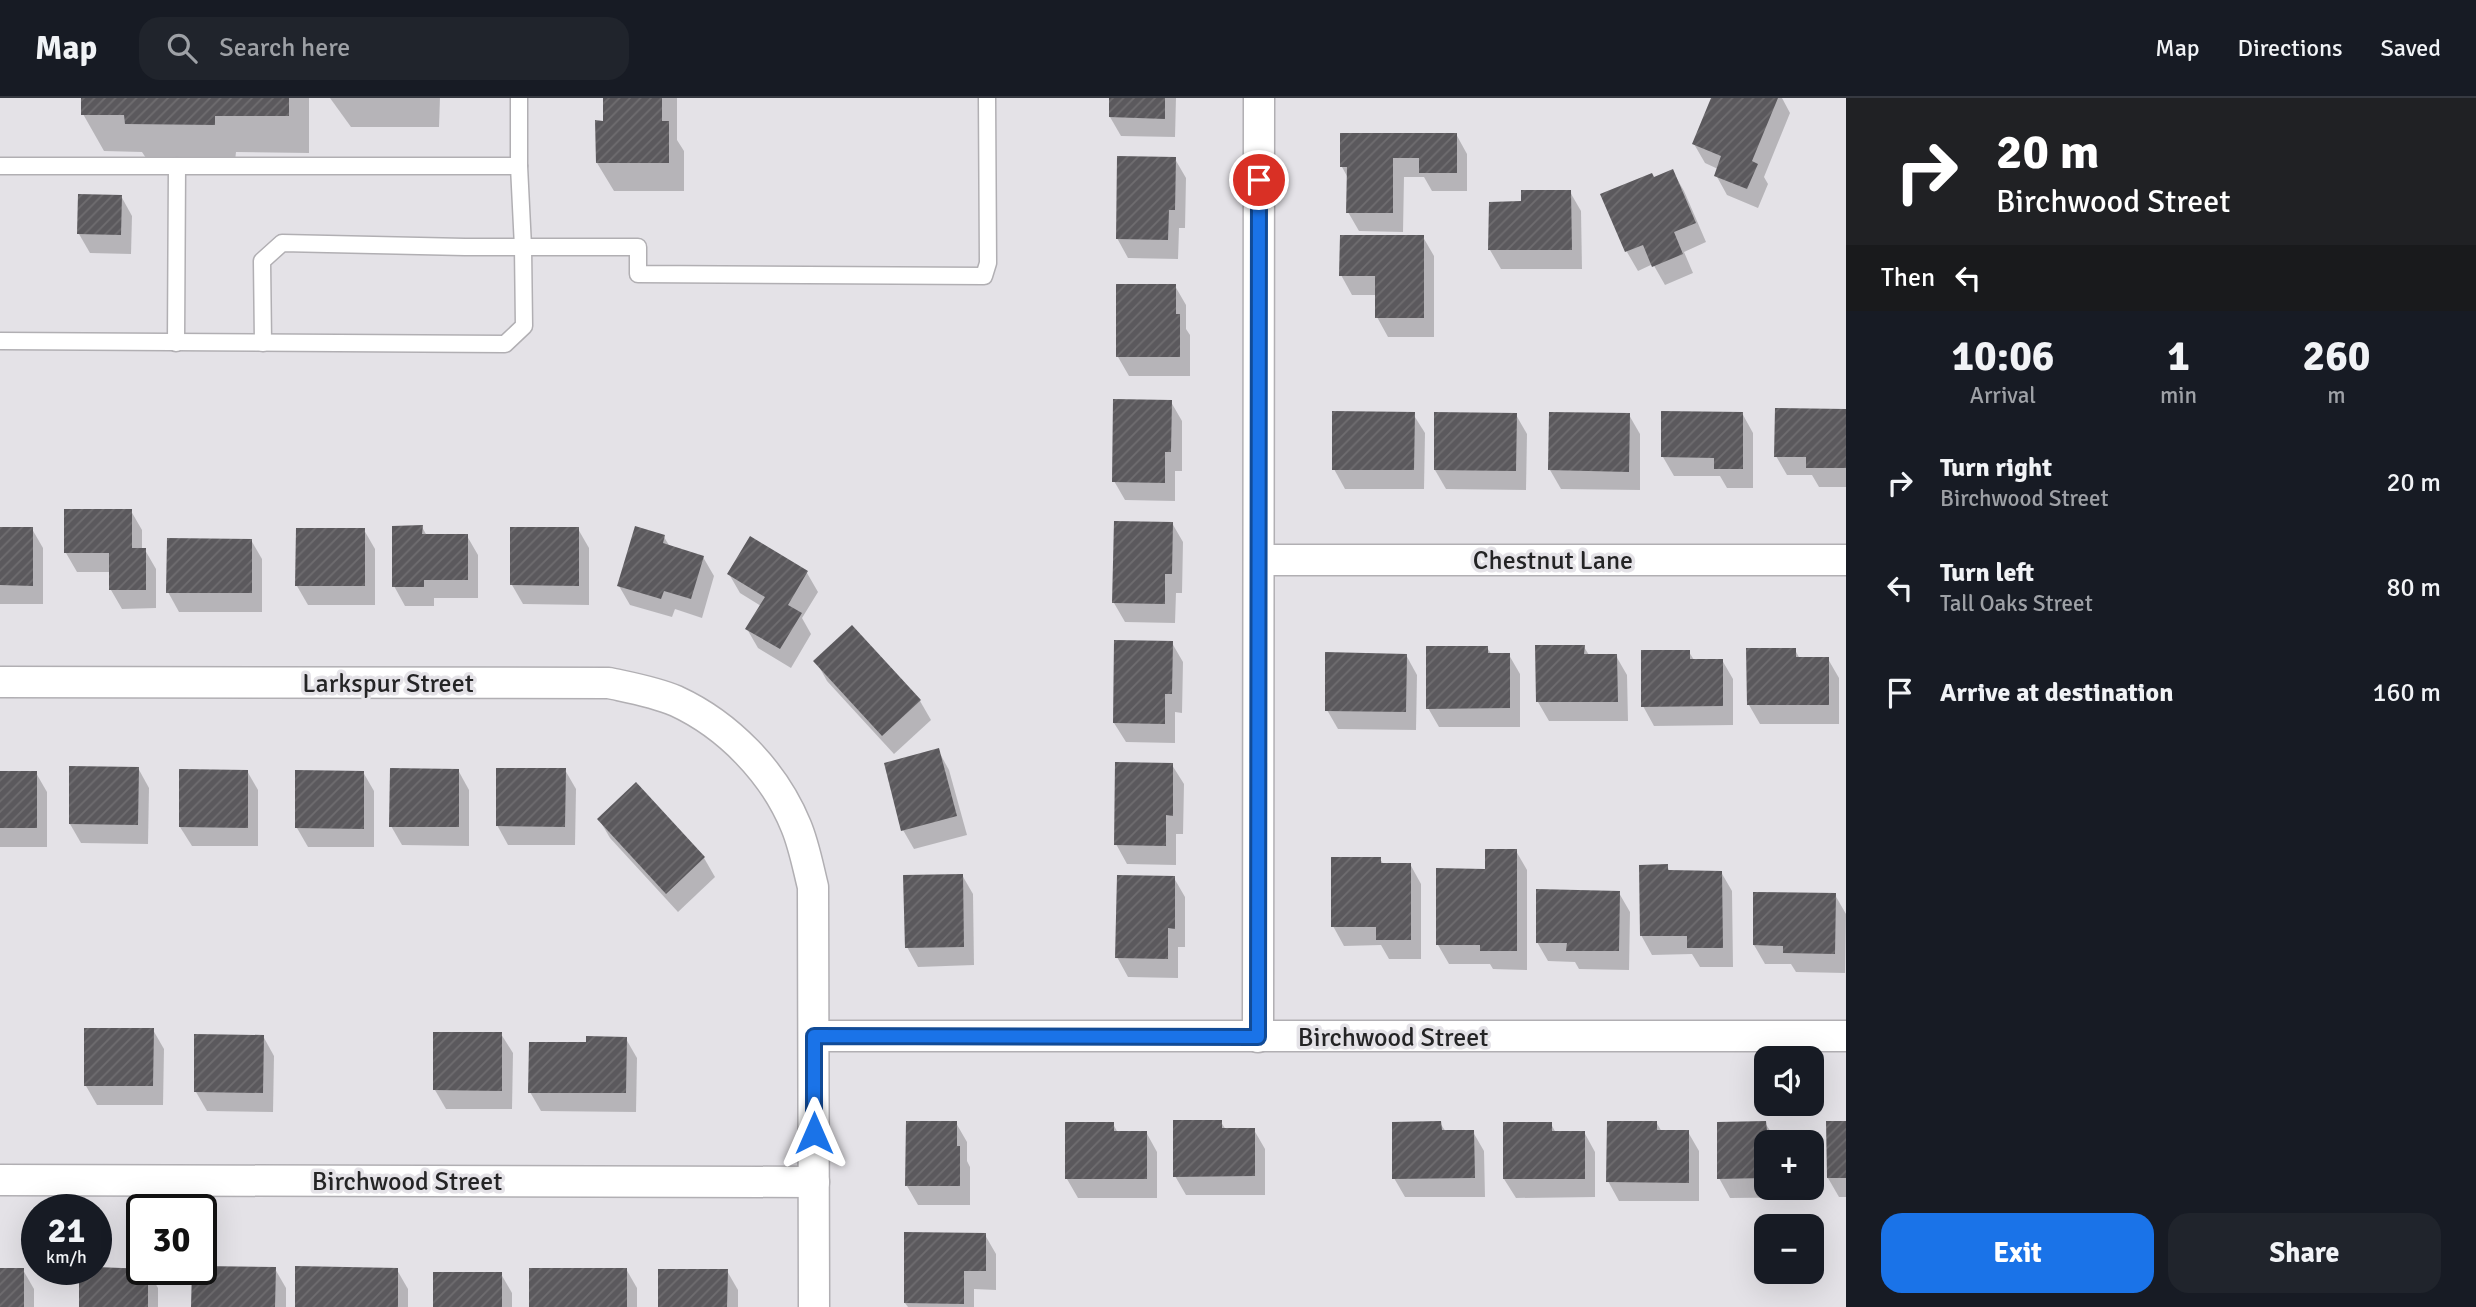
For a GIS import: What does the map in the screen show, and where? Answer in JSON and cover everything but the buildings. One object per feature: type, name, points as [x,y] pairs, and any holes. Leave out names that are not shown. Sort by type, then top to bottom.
[{"type":"street","points":[[1258,1037],[1259,98]]},
{"type":"street","name":"Chestnut Lane","points":[[1259,560],[1846,560]]},
{"type":"street","name":"Larkspur Street","points":[[0,682],[609,684],[643,690],[675,701],[705,717],[754,758],[774,784],[795,824],[813,887],[814,1307]]},
{"type":"street","name":"Birchwood Street","points":[[814,1036],[1846,1036]]},
{"type":"street","name":"Birchwood Street","points":[[0,1180],[814,1182]]},
{"type":"lane","points":[[0,341],[505,345],[524,326],[519,98]]},
{"type":"lane","points":[[263,343],[262,261],[282,243],[638,247],[638,274],[984,276],[988,263],[987,98]]},
{"type":"lane","points":[[0,166],[519,166]]},
{"type":"lane","points":[[176,342],[177,166]]},
{"type":"route","points":[[814,1133],[814,1036],[1258,1037],[1259,180]]}]
